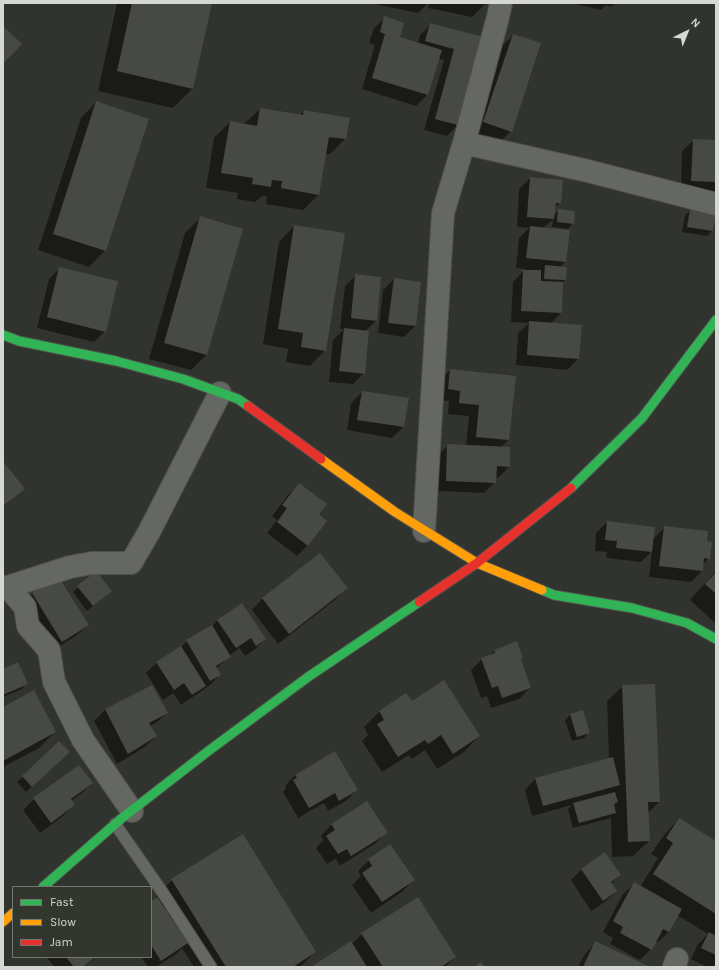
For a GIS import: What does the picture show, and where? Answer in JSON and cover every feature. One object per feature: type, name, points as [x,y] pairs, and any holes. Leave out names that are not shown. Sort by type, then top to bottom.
[{"type":"street","points":[[424,531],[443,213],[464,142],[501,3]]},
{"type":"street","points":[[464,142],[588,171],[716,204]]},
{"type":"street","points":[[44,886],[115,824],[207,752],[308,677],[477,563],[565,494],[642,418],[716,320]]},
{"type":"street","points":[[3,335],[19,341],[116,361],[161,373],[183,379],[238,399],[424,531],[477,563],[554,595],[632,608],[687,623],[716,639]]},
{"type":"street","points":[[132,811],[83,740],[54,682],[49,650],[28,626],[25,607],[5,587],[70,567],[85,564],[131,563],[149,532],[220,393]]},
{"type":"street","points":[[3,922],[12,914]]},
{"type":"lane","points":[[115,824],[162,890],[211,967]]},
{"type":"building","points":[[132,3],[212,3],[193,89],[117,71]]},
{"type":"building","points":[[384,16],[404,23],[400,37],[442,50],[428,95],[372,78],[385,34],[380,32]]},
{"type":"building","points":[[430,23],[483,37],[458,125],[435,119],[454,49],[425,41]]},
{"type":"building","points":[[3,26],[22,44],[3,64]]},
{"type":"building","points":[[513,34],[541,43],[512,132],[483,122]]},
{"type":"building","points":[[96,101],[149,119],[106,251],[53,234]]},
{"type":"building","points":[[260,108],[303,115],[304,110],[350,118],[346,139],[329,137],[319,195],[281,188],[282,181],[272,180],[271,187],[252,184],[253,178],[221,173],[230,121],[257,126]]},
{"type":"building","points":[[693,139],[716,140],[716,182],[691,181]]},
{"type":"building","points":[[530,177],[563,180],[561,203],[556,203],[554,219],[527,217]]},
{"type":"building","points":[[558,209],[575,211],[574,224],[557,222]]},
{"type":"building","points":[[690,209],[716,213],[713,231],[687,227]]},
{"type":"building","points":[[200,216],[243,229],[207,355],[164,343]]},
{"type":"building","points":[[294,225],[345,233],[326,351],[301,347],[303,333],[278,329]]},
{"type":"building","points":[[530,226],[570,230],[566,262],[526,258]]},
{"type":"building","points":[[545,265],[567,267],[566,280],[544,279]]},
{"type":"building","points":[[59,267],[118,281],[106,332],[47,317]]},
{"type":"building","points":[[523,270],[541,270],[541,281],[563,282],[562,313],[521,311]]},
{"type":"building","points":[[355,274],[381,277],[377,321],[351,318]]},
{"type":"building","points":[[394,278],[421,282],[416,326],[388,323]]},
{"type":"building","points":[[529,321],[582,325],[579,359],[527,355]]},
{"type":"building","points":[[344,328],[369,331],[365,374],[339,371]]},
{"type":"building","points":[[450,369],[516,376],[509,440],[476,437],[479,405],[459,403],[460,391],[448,389]]},
{"type":"building","points":[[362,391],[409,398],[404,427],[357,420]]},
{"type":"building","points":[[447,444],[510,447],[510,467],[497,466],[496,483],[446,481]]},
{"type":"building","points":[[3,461],[25,489],[3,506]]},
{"type":"building","points":[[299,483],[327,504],[319,514],[327,521],[308,546],[277,522],[287,508],[282,505]]},
{"type":"building","points":[[607,521],[655,527],[652,552],[616,548],[617,541],[605,540]]},
{"type":"building","points":[[664,526],[708,531],[707,541],[712,542],[710,559],[704,558],[703,571],[659,566]]},
{"type":"building","points":[[320,553],[348,588],[289,634],[262,598]]},
{"type":"building","points":[[96,571],[112,591],[93,606],[77,586]]},
{"type":"building","points":[[716,572],[716,594],[705,584]]},
{"type":"building","points":[[58,576],[89,625],[62,642],[32,593]]},
{"type":"building","points":[[242,603],[266,639],[256,646],[251,638],[236,648],[217,620]]},
{"type":"building","points":[[212,625],[231,657],[216,666],[221,675],[210,681],[186,640]]},
{"type":"building","points":[[517,641],[523,658],[521,659],[531,688],[502,698],[498,686],[492,688],[481,658],[495,653],[494,650]]},
{"type":"building","points":[[181,646],[206,686],[192,695],[184,683],[174,690],[156,662]]},
{"type":"building","points":[[18,662],[28,684],[3,695],[3,669]]},
{"type":"building","points":[[444,680],[480,736],[453,754],[441,735],[428,744],[425,740],[398,757],[377,724],[384,720],[379,711],[406,693],[412,701]]},
{"type":"building","points":[[655,684],[660,802],[648,802],[650,841],[628,842],[622,685]]},
{"type":"building","points":[[152,685],[168,713],[149,723],[157,736],[128,754],[105,709]]},
{"type":"building","points":[[34,690],[56,732],[3,761],[3,707]]},
{"type":"building","points":[[583,710],[590,733],[577,737],[570,714]]},
{"type":"building","points":[[59,741],[70,752],[32,787],[22,776]]},
{"type":"building","points":[[335,751],[358,790],[339,801],[335,793],[309,808],[293,780],[297,778],[295,775]]},
{"type":"building","points":[[613,757],[620,785],[543,806],[535,778]]},
{"type":"building","points":[[79,765],[93,783],[71,799],[75,805],[51,823],[33,798]]},
{"type":"building","points":[[615,792],[618,802],[614,804],[616,813],[579,823],[573,803]]},
{"type":"building","points":[[367,801],[388,833],[351,856],[347,849],[338,854],[326,836],[335,830],[331,824]]},
{"type":"building","points":[[679,818],[716,841],[716,914],[653,874],[673,843],[666,838]]},
{"type":"building","points":[[243,834],[316,952],[293,967],[226,967],[171,879]]},
{"type":"building","points":[[390,844],[415,880],[382,902],[362,873],[372,866],[368,859]]},
{"type":"building","points":[[605,852],[621,875],[611,882],[617,891],[603,901],[581,869]]},
{"type":"building","points":[[634,882],[682,909],[669,932],[663,929],[652,950],[620,933],[623,927],[613,921]]},
{"type":"building","points":[[157,897],[188,943],[161,961],[152,947],[152,900]]},
{"type":"building","points":[[418,897],[456,957],[441,967],[383,967],[361,933]]},
{"type":"building","points":[[709,932],[716,936],[716,955],[701,948]]},
{"type":"building","points":[[351,941],[367,967],[311,967]]},
{"type":"building","points":[[595,941],[650,967],[583,967]]},
{"type":"building","points":[[67,958],[94,958],[83,967],[74,967]]},
{"type":"building","points":[[481,962],[485,967],[474,967]]},
{"type":"traffic: fast","points":[[571,488],[642,418],[716,320]]},
{"type":"traffic: fast","points":[[3,335],[19,341],[116,361],[183,379],[238,399],[248,406]]},
{"type":"traffic: fast","points":[[542,590],[554,595],[632,608],[687,623],[716,639]]},
{"type":"traffic: fast","points":[[44,886],[122,818],[207,752],[308,677],[419,602]]},
{"type":"traffic: slow","points":[[321,459],[395,512],[477,563],[542,590]]},
{"type":"traffic: slow","points":[[3,922],[12,914]]},
{"type":"traffic: jam","points":[[248,406],[321,459]]},
{"type":"traffic: jam","points":[[419,602],[477,563],[571,488]]}]
